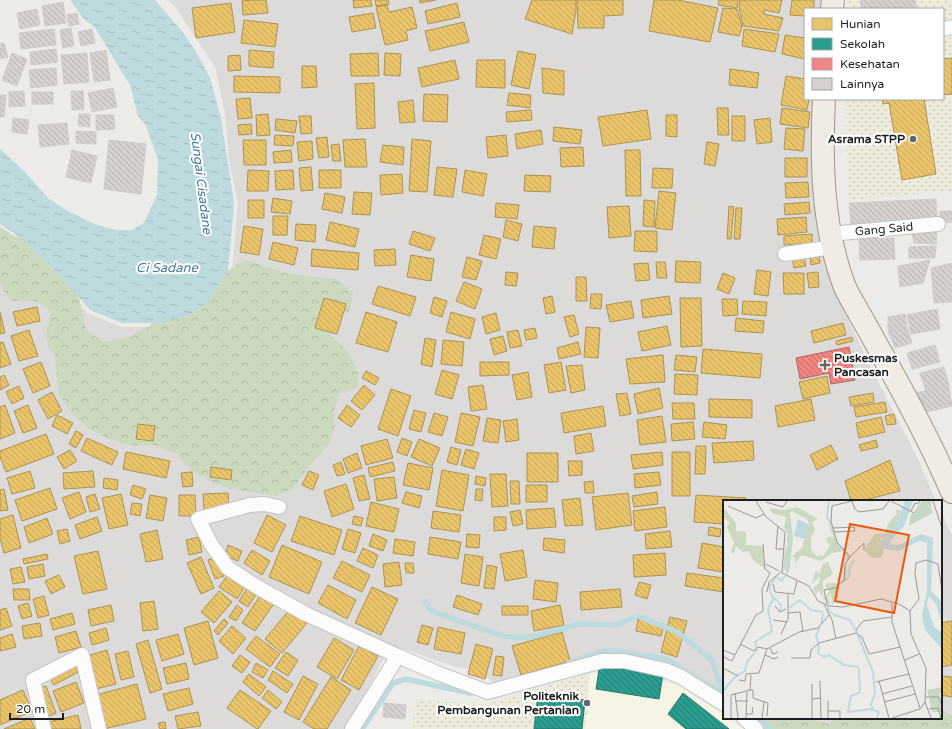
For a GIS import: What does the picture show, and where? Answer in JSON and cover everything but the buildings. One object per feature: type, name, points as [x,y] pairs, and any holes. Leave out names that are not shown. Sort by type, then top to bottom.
[{"type":"main road","points":[[824,100],[822,132],[823,188],[831,241],[844,286],[900,388],[945,475],[952,492]]},
{"type":"street","name":"Gang Said","points":[[784,254],[831,241],[938,224]]},
{"type":"street","points":[[279,507],[264,504],[250,505],[198,519],[211,544],[228,568],[259,588],[306,614],[436,673],[488,692],[602,661],[624,661],[666,670],[681,676],[723,703]]},
{"type":"street","points":[[44,729],[33,680],[82,655],[99,729]]},
{"type":"street","points":[[352,729],[398,656]]},
{"type":"street","points":[[745,719],[756,729]]},
{"type":"shaded area","points":[[168,0],[824,0],[823,8],[804,8],[804,100],[815,100],[824,254],[831,282],[868,362],[917,457],[936,500],[723,500],[723,694],[692,677],[666,659],[624,652],[603,651],[565,665],[495,684],[478,670],[456,667],[391,645],[346,729],[0,729],[0,229],[54,276],[87,313],[122,327],[158,327],[232,270],[238,203],[229,161],[225,113],[215,67],[176,8]]},
{"type":"shaded area","points":[[847,0],[952,0],[952,191],[847,200],[846,100],[944,100],[944,8],[847,8]]},
{"type":"shaded area","points":[[942,513],[952,536],[952,729],[771,729],[757,719],[942,719]]},
{"type":"shaded area","points":[[590,673],[585,729],[411,729],[416,700],[487,704]]},
{"type":"shaded area","name":"Politeknik Pembangunan Pertanian","points":[[592,673],[679,685],[723,715],[723,719],[729,719],[744,729],[729,729],[683,693],[668,714],[686,729],[435,729],[454,718]]},
{"type":"green space","points":[[0,227],[16,237],[39,238],[77,288],[86,330],[104,342],[128,337],[149,326],[225,272],[245,260],[289,274],[336,279],[353,292],[350,312],[329,315],[331,336],[343,347],[353,361],[358,373],[359,387],[339,393],[334,412],[335,427],[329,444],[301,476],[294,488],[277,496],[232,489],[212,482],[192,471],[176,454],[155,445],[134,446],[109,439],[89,429],[72,414],[58,393],[55,355],[48,347],[46,335],[50,311],[36,302],[28,300],[11,301],[4,292],[0,280]]},
{"type":"green space","points":[[942,711],[952,716],[952,729],[754,729],[760,719],[809,719],[830,724],[833,719],[942,719]]},
{"type":"water","name":"Ci Sadane","points":[[70,0],[155,0],[185,35],[210,78],[221,118],[234,203],[231,241],[228,269],[207,303],[189,316],[157,323],[122,323],[90,310],[57,273],[25,241],[0,224],[0,149],[25,172],[48,198],[66,210],[94,224],[115,230],[132,230],[144,223],[157,195],[158,160],[146,126],[138,116],[130,85],[95,28],[82,17]]},
{"type":"waterway","points":[[425,601],[431,611],[506,637],[532,637],[579,624],[616,625],[638,616],[677,632],[712,660],[723,694]]},
{"type":"waterway","points":[[569,663],[603,651],[624,652],[666,659],[723,694]]},
{"type":"waterway","points":[[362,729],[393,683],[406,679],[470,693],[477,691]]},
{"type":"waterway","points":[[757,719],[771,729]]},
{"type":"place","name":"Asrama STPP","points":[[913,139]]},
{"type":"place","name":"Puskesmas Pancasan","points":[[825,365]]},
{"type":"place","name":"Politeknik Pembangunan Pertanian","points":[[587,703]]},
{"type":"water label","name":"Sungai Cisadane","points":[[201,183]]}]
